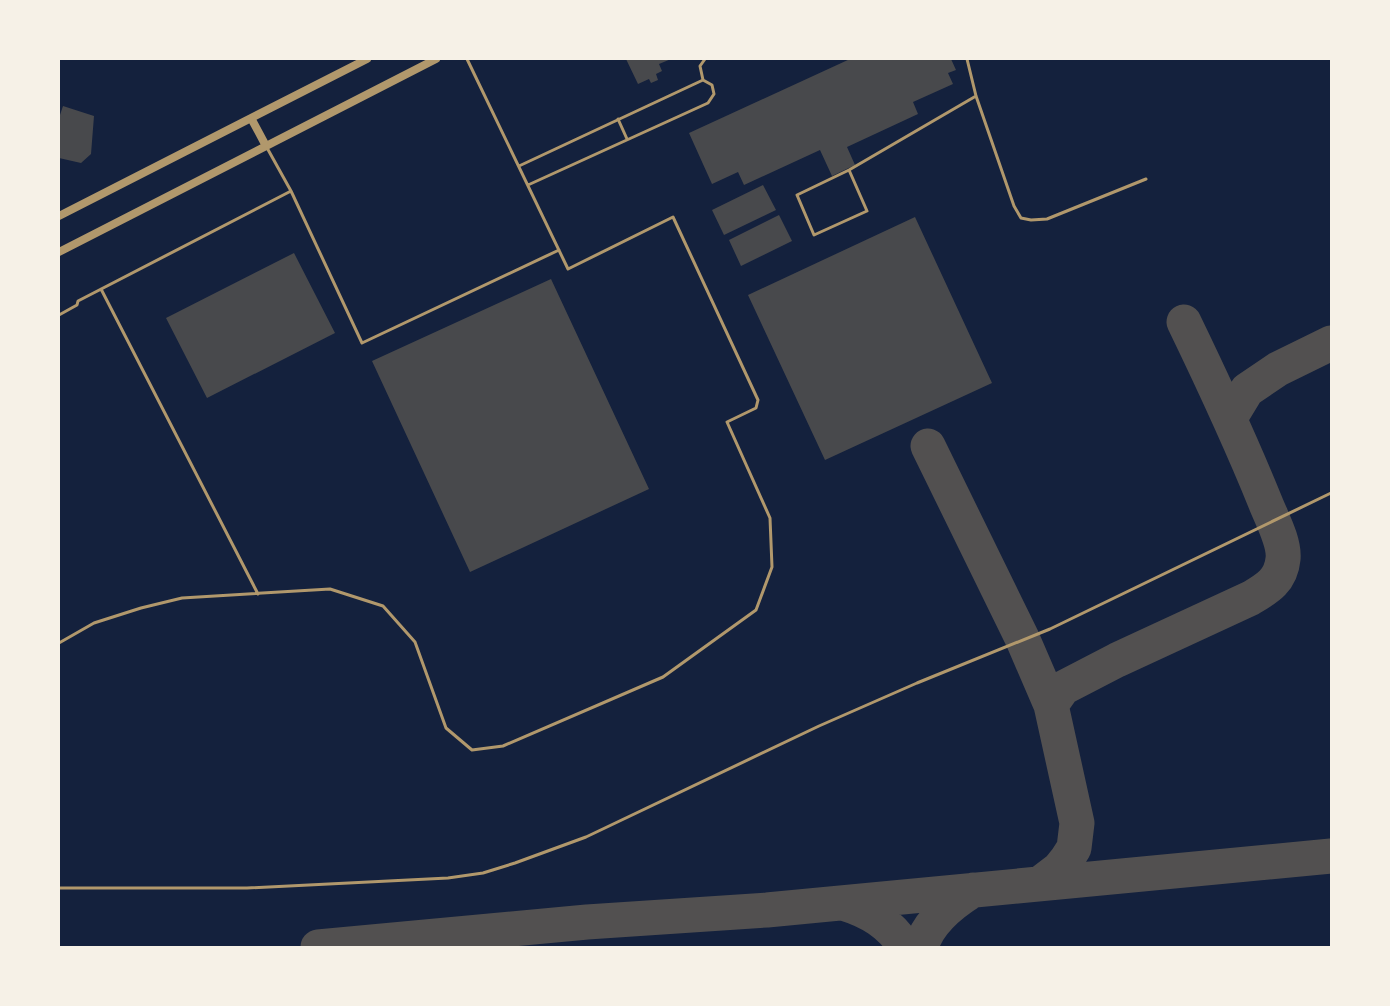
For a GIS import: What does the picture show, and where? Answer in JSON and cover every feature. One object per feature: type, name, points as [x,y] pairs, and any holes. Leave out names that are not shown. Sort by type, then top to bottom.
[{"type":"street","points":[[59,216],[366,59]]},
{"type":"street","points":[[59,252],[436,59]]},
{"type":"street","points":[[251,118],[266,146]]},
{"type":"lane","points":[[59,643],[94,623],[141,608],[182,598],[330,589],[383,606],[415,642],[446,728],[472,750],[503,746],[663,677],[756,610],[772,567],[770,518],[727,422],[756,408],[758,400],[673,217],[568,269],[467,59]]},
{"type":"lane","points":[[528,185],[708,103],[714,94],[712,85],[703,80],[700,66],[706,59]]},
{"type":"lane","points":[[967,59],[976,96],[1014,206],[1022,218],[1031,220],[1047,219],[1146,179]]},
{"type":"lane","points":[[519,166],[703,80]]},
{"type":"lane","points":[[849,170],[867,211],[814,235],[797,195],[849,170],[976,96]]},
{"type":"lane","points":[[618,119],[627,140]]},
{"type":"lane","points":[[266,146],[291,191],[362,343],[559,250]]},
{"type":"lane","points":[[59,315],[77,305],[78,301],[291,191]]},
{"type":"lane","points":[[101,289],[258,594]]},
{"type":"lane","points":[[59,888],[246,888],[410,880],[465,875],[506,865],[586,837],[819,726],[917,683],[1050,629],[1331,493]]},
{"type":"building","points":[[626,59],[671,59],[659,64],[662,71],[656,74],[658,80],[651,83],[649,79],[638,84]]},
{"type":"building","points":[[850,59],[951,59],[956,70],[948,73],[953,84],[913,102],[918,114],[847,147],[855,165],[832,176],[820,150],[744,185],[738,172],[712,184],[689,133]]},
{"type":"building","points":[[63,106],[94,116],[91,154],[81,163],[59,158],[59,116]]},
{"type":"building","points":[[763,185],[776,210],[724,235],[712,210]]},
{"type":"building","points":[[779,215],[792,241],[741,266],[729,240]]},
{"type":"building","points":[[915,217],[992,383],[825,460],[748,295]]},
{"type":"building","points":[[294,253],[335,333],[207,398],[166,318]]},
{"type":"building","points":[[551,279],[649,489],[470,572],[372,361]]},
{"type":"taxiway","points":[[1042,882],[1059,869],[1074,848],[1077,823],[1051,705],[1063,688],[1117,660],[1251,598],[1273,583],[1280,573],[1282,566],[1283,553],[1278,531],[1237,435],[1184,322]]},
{"type":"taxiway","points":[[1230,418],[1247,390],[1278,369],[1331,343]]},
{"type":"taxiway","points":[[928,446],[1023,640],[1051,705]]},
{"type":"taxiway","points":[[318,947],[587,922],[767,910],[1331,856]]},
{"type":"taxiway","points":[[921,947],[924,938],[935,921],[949,907],[973,890]]},
{"type":"taxiway","points":[[843,903],[862,910],[878,919],[893,931],[905,947]]}]
